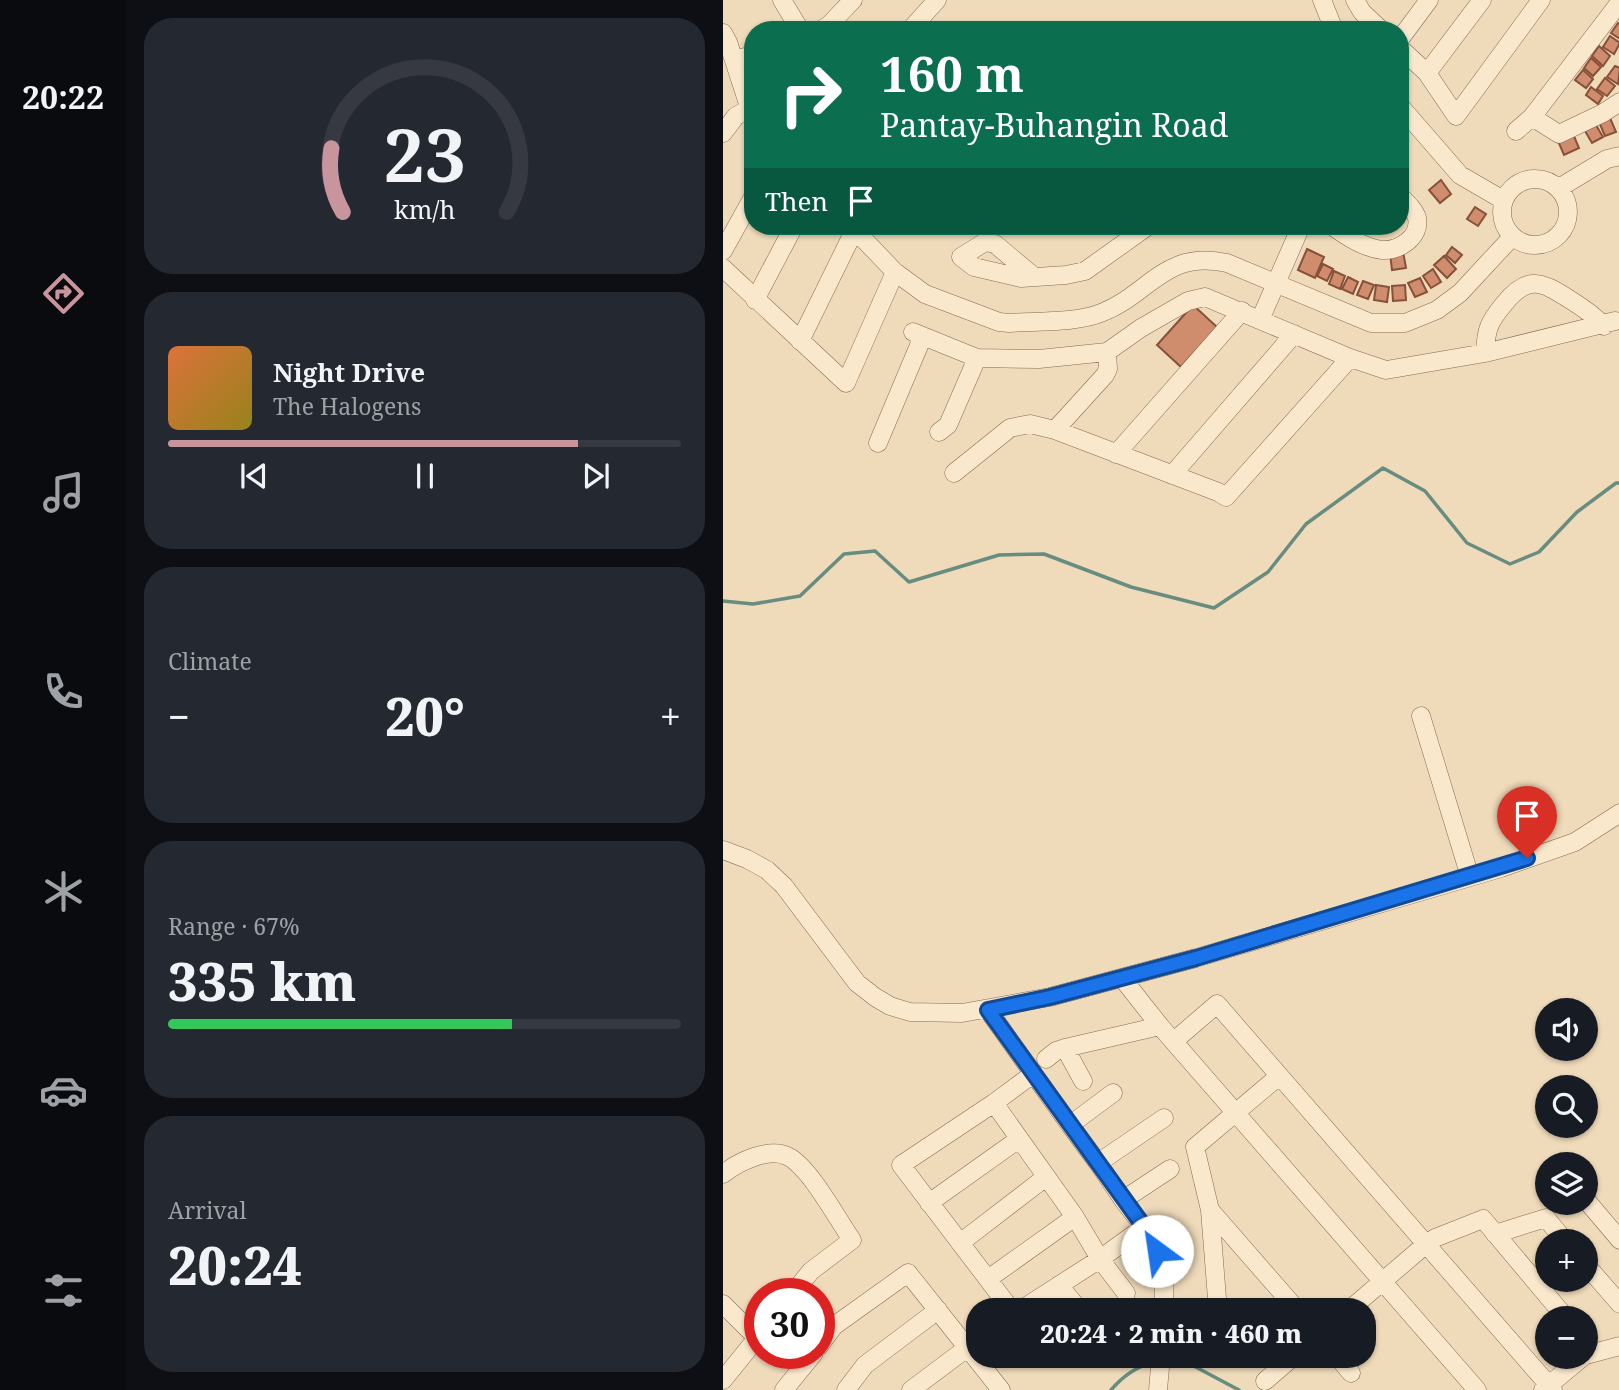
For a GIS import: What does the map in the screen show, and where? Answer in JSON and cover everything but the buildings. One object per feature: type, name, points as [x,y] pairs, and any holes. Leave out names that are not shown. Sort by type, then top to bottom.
[{"type":"street","points":[[782,0],[795,21]]},
{"type":"street","points":[[833,21],[853,0]]},
{"type":"street","points":[[918,21],[937,0]]},
{"type":"street","points":[[1322,0],[1330,21]]},
{"type":"street","points":[[1409,27],[1429,0]]},
{"type":"street","points":[[1427,73],[1482,0]]},
{"type":"street","points":[[1409,56],[1427,73],[1456,116],[1541,0]]},
{"type":"street","points":[[1516,131],[1532,117],[1619,2]]},
{"type":"street","points":[[1362,4],[1374,21]]},
{"type":"street","points":[[727,46],[744,52]]},
{"type":"street","points":[[727,46],[744,94]]},
{"type":"street","points":[[1532,117],[1559,134],[1603,113],[1619,102]]},
{"type":"street","points":[[723,133],[736,116],[744,115]]},
{"type":"street","points":[[1409,116],[1460,175],[1503,200]]},
{"type":"street","points":[[1559,188],[1607,159],[1619,156]]},
{"type":"street","points":[[1539,178],[1559,188],[1565,197],[1568,218],[1558,236],[1540,245],[1529,245],[1512,237],[1503,223],[1501,212],[1503,200],[1509,190],[1517,183],[1539,178]]},
{"type":"street","points":[[1344,235],[1382,250],[1403,245],[1418,230],[1417,215],[1409,206]]},
{"type":"street","points":[[723,251],[744,213]]},
{"type":"street","points":[[755,300],[789,235]]},
{"type":"street","points":[[800,341],[849,235]]},
{"type":"street","points":[[860,235],[895,272],[925,294],[1009,323],[1087,318],[1103,313],[1163,271],[1193,260],[1213,260],[1227,263],[1371,323],[1405,323],[1437,310],[1460,293],[1512,237]]},
{"type":"street","points":[[1032,275],[1066,275],[1085,271],[1135,235]]},
{"type":"street","points":[[1260,320],[1297,235]]},
{"type":"street","points":[[723,268],[846,383],[895,272]]},
{"type":"street","points":[[879,443],[918,334],[977,358],[1039,359],[1107,352],[1141,328],[1188,301],[1205,297],[1349,358],[1386,370],[1485,353],[1610,323],[1546,285],[1532,284],[1513,293],[1492,319],[1486,332],[1485,353]]},
{"type":"street","points":[[1116,454],[1242,311]]},
{"type":"street","points":[[1172,475],[1295,334]]},
{"type":"street","points":[[1055,430],[1105,375],[1108,369],[1107,352]]},
{"type":"street","points":[[939,432],[948,425],[977,358]]},
{"type":"street","points":[[954,473],[1010,428],[1030,424],[1055,430],[1226,497],[1349,358]]},
{"type":"street","points":[[1421,716],[1470,877]]},
{"type":"street","points":[[723,850],[767,870],[784,886],[857,983],[882,1002],[910,1012],[962,1013],[1050,997],[1122,978],[1470,877],[1575,842],[1619,813]]},
{"type":"street","points":[[1122,978],[1160,1026],[1477,1390]]},
{"type":"street","points":[[1174,1041],[1217,1004],[1548,1388],[1569,1369]]},
{"type":"street","points":[[988,1010],[1150,1235],[1164,1266],[1164,1298]]},
{"type":"street","points":[[1046,1059],[1065,1048],[1160,1026]]},
{"type":"street","points":[[1065,1048],[1083,1081]]},
{"type":"street","points":[[1002,1298],[901,1165],[1033,1074]]},
{"type":"street","points":[[1217,1298],[1210,1210],[1195,1147],[1279,1076]]},
{"type":"street","points":[[1069,1125],[1113,1093]]},
{"type":"street","points":[[994,1103],[1126,1293]]},
{"type":"street","points":[[1098,1163],[1164,1118]]},
{"type":"street","points":[[929,1203],[1019,1139]]},
{"type":"street","points":[[723,1174],[735,1165],[763,1154],[788,1156],[808,1174],[852,1240],[811,1270],[805,1278]]},
{"type":"street","points":[[1123,1200],[1170,1170]]},
{"type":"street","points":[[960,1243],[1046,1177]]},
{"type":"street","points":[[1210,1210],[1287,1298]]},
{"type":"street","points":[[1589,1215],[1619,1240]]},
{"type":"street","points":[[988,1279],[1075,1217]]},
{"type":"street","points":[[1495,1234],[1546,1218],[1555,1229]]},
{"type":"street","points":[[1363,1298],[1435,1238],[1483,1219],[1556,1306]]},
{"type":"street","points":[[1040,1298],[1144,1227]]},
{"type":"street","points":[[835,1325],[908,1273],[938,1310],[966,1336]]},
{"type":"street","points":[[1598,1279],[1619,1304]]},
{"type":"street","points":[[1060,1285],[1070,1298]]},
{"type":"street","points":[[723,1304],[744,1324]]},
{"type":"street","points":[[846,1390],[865,1365],[938,1310]]},
{"type":"street","points":[[1598,1349],[1619,1346]]},
{"type":"street","points":[[911,1390],[966,1348]]},
{"type":"street","points":[[723,1380],[744,1354]]},
{"type":"street","points":[[988,1368],[1001,1390]]},
{"type":"street","points":[[1158,1390],[1160,1368]]},
{"type":"street","points":[[1265,1381],[1280,1368]]},
{"type":"street","points":[[1347,1368],[1351,1373]]},
{"type":"street","points":[[784,1390],[801,1369]]},
{"type":"waterway","points":[[723,601],[753,604],[800,596],[844,554],[875,551],[909,582],[999,555],[1044,554],[1131,587],[1214,608],[1268,572],[1306,524],[1383,468],[1425,491],[1467,543],[1510,564],[1539,552],[1577,512],[1616,483],[1620,483]]},
{"type":"waterway","points":[[1111,1390],[1120,1380],[1139,1368]]},
{"type":"waterway","points":[[1198,1368],[1239,1390]]},
{"type":"route","points":[[1157,1251],[1150,1235],[988,1010],[1050,997],[1196,958],[1527,858]]}]
